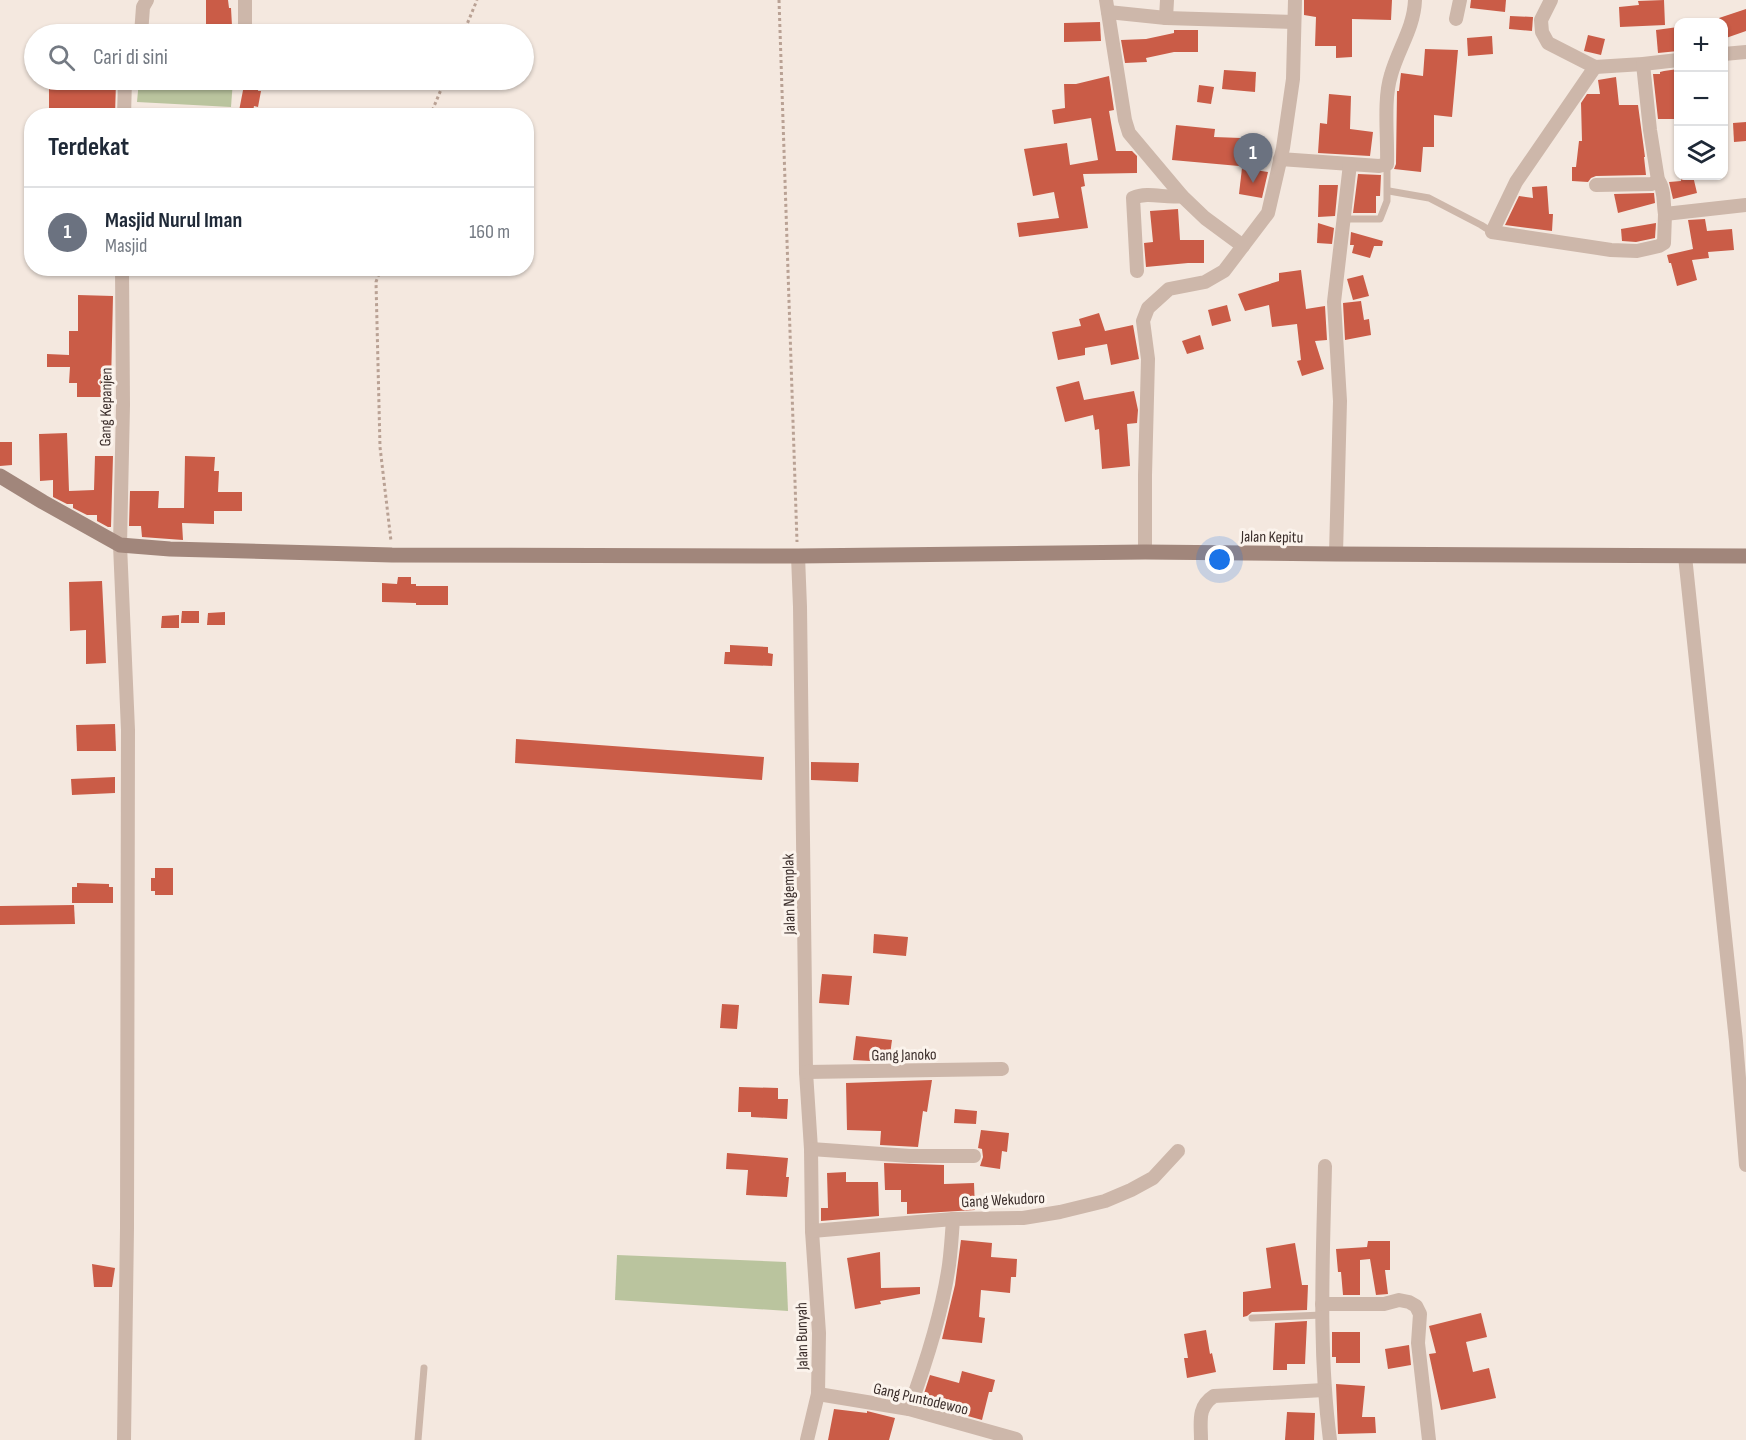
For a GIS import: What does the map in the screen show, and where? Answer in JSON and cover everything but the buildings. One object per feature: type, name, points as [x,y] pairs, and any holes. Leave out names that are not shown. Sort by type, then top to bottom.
[{"type":"street","points":[[142,24],[143,7],[147,0]]},
{"type":"street","points":[[245,0],[245,24]]},
{"type":"street","points":[[1166,18],[1167,0]]},
{"type":"street","points":[[1145,552],[1148,359],[1143,321],[1148,308],[1169,289],[1205,282],[1224,271],[1269,213],[1293,79],[1295,0]]},
{"type":"street","points":[[1280,159],[1378,166],[1387,164],[1388,88],[1391,74],[1413,18],[1415,0]]},
{"type":"street","points":[[1456,19],[1460,0]]},
{"type":"street","points":[[1551,0],[1541,20],[1542,32],[1548,44],[1595,67],[1674,60]]},
{"type":"street","points":[[1243,246],[1205,218],[1182,196],[1129,133],[1107,6],[1166,18],[1294,22]]},
{"type":"street","points":[[1728,54],[1746,52]]},
{"type":"street","points":[[1595,67],[1516,182],[1492,232],[1611,250],[1637,251],[1664,243],[1663,190],[1658,180],[1650,130],[1643,64]]},
{"type":"street","points":[[124,108],[125,90]]},
{"type":"street","points":[[1336,554],[1340,401],[1334,302],[1350,164]]},
{"type":"street","points":[[1596,185],[1652,183],[1658,180]]},
{"type":"street","points":[[1137,271],[1133,198],[1147,195],[1173,198],[1182,196]]},
{"type":"street","points":[[1665,214],[1746,205]]},
{"type":"street","name":"Gang Kepanjen","points":[[122,276],[123,405],[120,545],[129,730],[128,1204],[124,1440]]},
{"type":"street","points":[[0,476],[120,545]]},
{"type":"street","name":"Jalan Kepitu","points":[[120,545],[171,549],[392,555],[798,556],[1145,552],[1746,556]]},
{"type":"street","name":"Jalan Ngemplak","points":[[798,556],[806,1072],[811,1149],[812,1231]]},
{"type":"street","points":[[1685,556],[1736,1041],[1746,1165]]},
{"type":"street","name":"Gang Janoko","points":[[806,1072],[1002,1070]]},
{"type":"street","points":[[811,1149],[910,1156],[974,1156]]},
{"type":"street","name":"Gang Wekudoro","points":[[812,1231],[953,1219],[1023,1218],[1060,1212],[1105,1201],[1131,1190],[1153,1178],[1178,1151]]},
{"type":"street","points":[[1325,1166],[1322,1310],[1324,1390],[1330,1440]]},
{"type":"street","points":[[909,1409],[927,1361],[936,1323],[949,1266],[953,1219]]},
{"type":"street","name":"Jalan Bunyah","points":[[807,1440],[818,1394],[819,1332],[812,1231]]},
{"type":"street","points":[[1322,1310],[1384,1304],[1399,1300],[1416,1306],[1420,1314],[1418,1343],[1429,1440]]},
{"type":"street","points":[[1201,1440],[1203,1407],[1214,1396],[1324,1390]]},
{"type":"street","name":"Gang Puntodewoo","points":[[818,1394],[909,1409],[1016,1439]]},
{"type":"lane","points":[[1343,219],[1380,219],[1388,201],[1387,164]]},
{"type":"lane","points":[[1389,191],[1429,198],[1492,232]]},
{"type":"lane","points":[[1252,1318],[1322,1310]]},
{"type":"lane","points":[[418,1440],[424,1368]]},
{"type":"path","points":[[467,24],[477,0]]},
{"type":"path","points":[[779,0],[798,556]]},
{"type":"path","points":[[433,108],[441,90]]},
{"type":"path","points":[[378,276],[376,282],[380,447],[392,555]]},
{"type":"green space","points":[[138,90],[232,90],[231,107],[137,102]]},
{"type":"green space","points":[[617,1255],[786,1262],[788,1311],[615,1300]]},
{"type":"place","name":"Masjid Nurul Iman","points":[[1253,183]]}]
